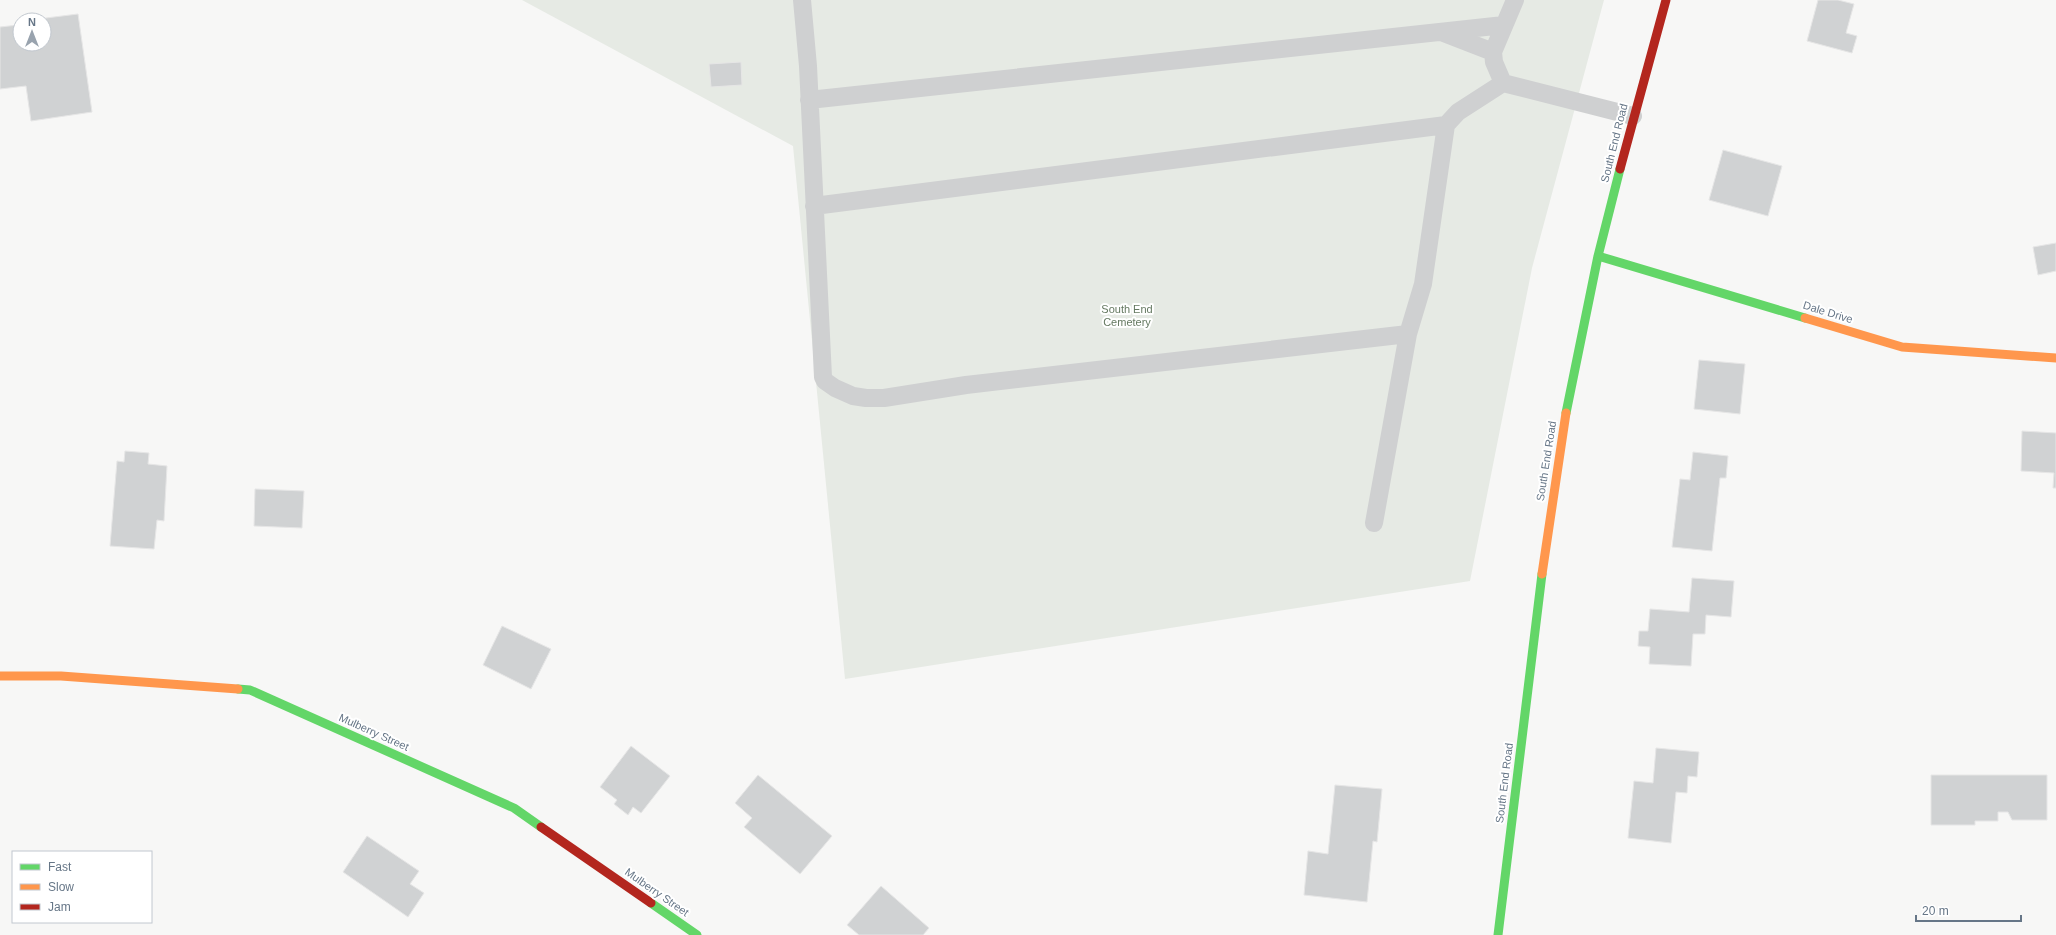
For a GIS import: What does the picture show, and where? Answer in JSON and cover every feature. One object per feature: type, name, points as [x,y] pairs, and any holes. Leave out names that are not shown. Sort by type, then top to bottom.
[{"type":"street","name":"South End Road","points":[[1498,935],[1535,626],[1561,438],[1598,256],[1632,116],[1666,0]]},
{"type":"street","name":"Dale Drive","points":[[1598,256],[1902,347],[2056,358]]},
{"type":"street","name":"Mulberry Street","points":[[0,676],[61,676],[250,690],[514,808],[697,935]]},
{"type":"lane","points":[[802,0],[809,100],[823,377],[825,381],[835,388],[854,396],[884,398],[966,385],[1408,334]]},
{"type":"lane","points":[[1503,83],[1494,62],[1493,52],[1516,0]]},
{"type":"lane","points":[[809,100],[1504,25]]},
{"type":"lane","points":[[1441,32],[1493,52]]},
{"type":"lane","points":[[1374,523],[1408,334],[1423,284],[1446,125],[1458,112],[1503,83],[1632,116]]},
{"type":"lane","points":[[814,206],[1446,125]]},
{"type":"green space","name":"South End Cemetery","points":[[522,0],[1604,0],[1532,268],[1470,581],[845,679],[793,146]]},
{"type":"building","points":[[1818,0],[1838,0],[1854,4],[1846,33],[1857,36],[1852,53],[1807,41]]},
{"type":"building","points":[[78,14],[92,112],[31,121],[26,86],[0,89],[0,27],[12,26],[12,52],[52,52],[52,17]]},
{"type":"building","points":[[741,62],[742,85],[711,87],[709,64]]},
{"type":"building","points":[[1723,150],[1782,166],[1768,216],[1709,200]]},
{"type":"building","points":[[2056,243],[2056,271],[2038,275],[2033,247]]},
{"type":"building","points":[[1699,360],[1745,364],[1740,414],[1694,409]]},
{"type":"building","points":[[2022,431],[2056,433],[2056,488],[2053,488],[2054,473],[2021,471]]},
{"type":"building","points":[[125,451],[149,453],[148,464],[167,466],[164,521],[157,520],[154,549],[110,546],[117,461],[124,462]]},
{"type":"building","points":[[1693,452],[1728,456],[1726,478],[1720,478],[1712,551],[1672,547],[1680,479],[1690,480]]},
{"type":"building","points":[[255,489],[304,491],[302,528],[254,526]]},
{"type":"building","points":[[1692,578],[1734,581],[1731,617],[1706,615],[1705,634],[1693,634],[1691,666],[1649,664],[1650,647],[1638,646],[1639,631],[1648,631],[1650,609],[1689,612]]},
{"type":"building","points":[[502,626],[551,649],[531,689],[483,665]]},
{"type":"building","points":[[631,746],[670,776],[641,813],[633,807],[628,815],[614,804],[617,800],[600,787]]},
{"type":"building","points":[[1656,748],[1699,752],[1697,777],[1688,776],[1687,793],[1676,792],[1671,843],[1628,838],[1634,781],[1653,783]]},
{"type":"building","points":[[758,775],[832,836],[800,874],[744,827],[752,818],[735,803]]},
{"type":"building","points":[[1931,775],[2047,775],[2047,820],[2012,820],[2008,812],[1998,812],[1998,821],[1975,821],[1975,825],[1931,825]]},
{"type":"building","points":[[1335,785],[1382,789],[1377,842],[1373,841],[1367,902],[1304,895],[1308,851],[1328,854]]},
{"type":"building","points":[[367,836],[419,871],[410,884],[424,893],[408,917],[343,872]]},
{"type":"building","points":[[881,886],[929,928],[923,935],[859,935],[847,925]]},
{"type":"traffic: fast","points":[[1566,413],[1598,256],[1620,169]]},
{"type":"traffic: fast","points":[[1598,256],[1805,318]]},
{"type":"traffic: fast","points":[[1498,935],[1542,574]]},
{"type":"traffic: fast","points":[[238,689],[250,690],[514,808],[541,827]]},
{"type":"traffic: fast","points":[[651,903],[697,935]]},
{"type":"traffic: slow","points":[[1805,318],[1902,347],[2056,358]]},
{"type":"traffic: slow","points":[[1542,574],[1566,413]]},
{"type":"traffic: slow","points":[[0,676],[61,676],[238,689]]},
{"type":"traffic: jam","points":[[1620,169],[1666,0]]},
{"type":"traffic: jam","points":[[541,827],[651,903]]}]
